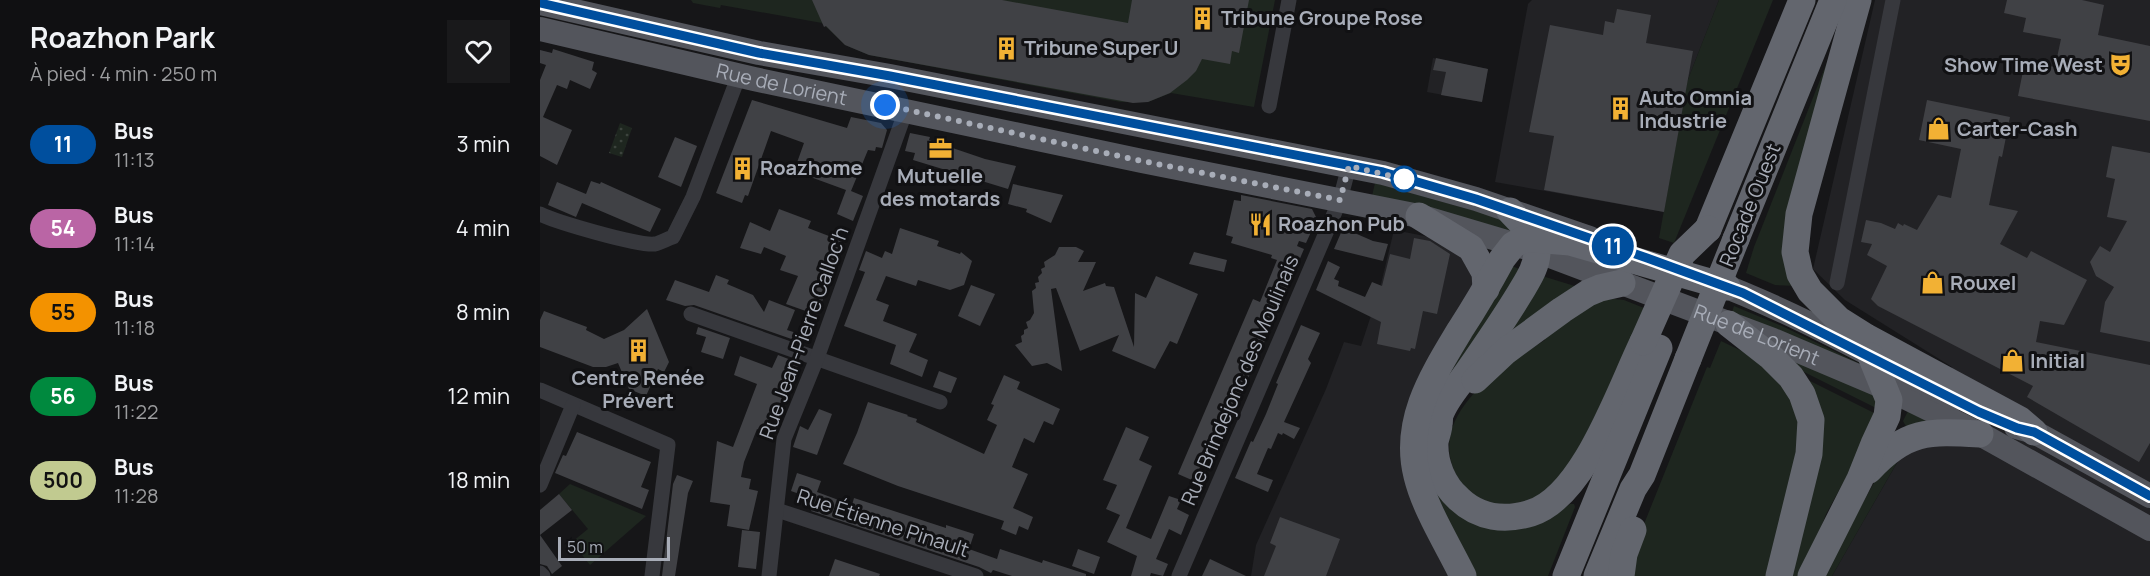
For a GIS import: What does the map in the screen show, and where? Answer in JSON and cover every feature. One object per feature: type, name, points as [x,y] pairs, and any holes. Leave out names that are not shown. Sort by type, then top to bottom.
[{"type":"highway","name":"Rocade Ouest","points":[[1651,345],[1682,254],[1708,229],[1802,0]]},
{"type":"highway","name":"Rocade Ouest","points":[[1597,576],[1632,489],[1642,475],[1833,0]]},
{"type":"highway","points":[[1858,0],[1799,214],[1795,252],[1800,274],[1810,291],[1839,320],[1866,337],[2020,420],[2034,432]]},
{"type":"highway","points":[[1510,211],[1528,245],[1530,275],[1439,416],[1435,442],[1438,465],[1450,489],[1461,501],[1479,513],[1495,517],[1514,517],[1536,512],[1556,499],[1578,472],[1651,345]]},
{"type":"highway","points":[[1419,216],[1471,248],[1485,273],[1486,289]]},
{"type":"highway","points":[[1463,576],[1422,492],[1413,443],[1426,390],[1486,289],[1528,245],[1570,242],[1727,287]]},
{"type":"highway","points":[[1439,425],[1446,420],[1470,385],[1506,351],[1588,293],[1622,283]]},
{"type":"highway","points":[[1729,324],[1791,376],[1802,394],[1811,420],[1809,454],[1779,576]]},
{"type":"highway","points":[[1566,576],[1651,345]]},
{"type":"highway","points":[[1811,576],[1860,479],[1887,417],[1889,400],[1886,388],[1871,356]]},
{"type":"highway","points":[[1860,479],[1884,453],[1909,438],[1926,433],[1980,434]]},
{"type":"highway","points":[[1621,576],[1628,542],[1647,495],[1642,475]]},
{"type":"main road","name":"Rue de Lorient","points":[[540,3],[759,53],[890,76],[1383,172],[1510,211],[1727,287],[1871,356],[1979,412],[2017,428],[2034,432],[2150,496]]},
{"type":"main road","name":"Rue de Lorient","points":[[540,29],[739,75],[1142,161],[1419,216],[1528,245],[1822,359],[1886,388],[1980,434],[2150,529]]},
{"type":"street","points":[[1269,106],[1289,0]]},
{"type":"street","points":[[1837,283],[1893,0]]},
{"type":"street","points":[[540,214],[561,222],[639,242],[655,244],[673,237],[693,197],[739,75]]},
{"type":"street","name":"Rue Jean-Pierre Calloc'h","points":[[769,576],[784,439],[817,358],[906,110]]},
{"type":"street","points":[[1340,200],[1349,166]]},
{"type":"street","name":"Rue Brindejonc des Moulinais","points":[[1179,576],[1340,200]]},
{"type":"street","points":[[691,314],[940,402]]},
{"type":"street","points":[[540,390],[668,446],[652,576]]},
{"type":"street","points":[[540,485],[573,405]]},
{"type":"street","name":"Rue Étienne Pinault","points":[[777,510],[976,576]]},
{"type":"shaded area","points":[[691,0],[1275,0],[1254,107],[1171,93],[1148,102],[1121,102],[869,55],[845,45],[822,23],[721,5],[720,8],[693,3]]},
{"type":"shaded area","points":[[1532,0],[1719,0],[1687,82],[1664,212],[1495,182],[1528,4]]},
{"type":"shaded area","points":[[1719,0],[1773,0],[1674,243],[1659,238],[1687,82]]},
{"type":"shaded area","points":[[1875,0],[2150,0],[2150,576],[1832,576],[1952,367],[1845,300],[1813,269]]},
{"type":"shaded area","points":[[1829,57],[1797,286],[1775,285],[1746,273],[1754,247]]},
{"type":"shaded area","points":[[1433,58],[1488,69],[1482,102],[1427,92]]},
{"type":"shaded area","points":[[620,123],[632,128],[622,157],[609,153]]},
{"type":"shaded area","points":[[1375,183],[1504,219],[1517,233],[1372,196]]},
{"type":"shaded area","points":[[1394,230],[1445,240],[1473,263],[1472,290],[1416,395],[1450,576],[1251,576],[1256,545],[1326,389],[1344,342],[1361,346],[1380,288]]},
{"type":"shaded area","points":[[1509,265],[1522,270],[1448,385],[1445,502],[1557,513],[1570,504],[1574,504],[1575,507],[1548,576],[1468,576],[1441,518],[1424,422]]},
{"type":"shaded area","points":[[1539,275],[1578,287],[1499,344]]},
{"type":"shaded area","points":[[1624,300],[1644,308],[1623,359],[1573,457],[1550,489],[1537,496],[1523,502],[1508,504],[1480,499],[1461,482],[1450,459],[1451,434],[1455,421],[1463,408],[1494,374],[1545,340],[1545,332],[1588,302]]},
{"type":"shaded area","points":[[1734,306],[1782,326],[1867,367],[1731,315]]},
{"type":"shaded area","points":[[1721,341],[1748,354],[1772,372],[1806,420],[1771,576],[1630,576],[1636,544],[1707,367],[1710,368]]},
{"type":"shaded area","points":[[1773,350],[1882,396],[1882,411],[1798,369]]},
{"type":"shaded area","points":[[1798,375],[1880,416],[1826,514],[1803,576],[1785,576],[1802,511]]},
{"type":"shaded area","points":[[1909,409],[1934,421],[1909,432],[1903,421]]},
{"type":"shaded area","points":[[1903,452],[1832,576],[1822,576],[1885,463]]},
{"type":"shaded area","points":[[570,484],[646,516],[590,565],[572,542],[588,529],[559,494]]},
{"type":"building","points":[[812,0],[1002,0],[1128,23],[1132,0],[1249,0],[1239,53],[1232,51],[1230,64],[1202,59],[1196,71],[1170,93],[1148,102],[1133,103],[869,55],[845,45],[826,26],[824,27]]},
{"type":"building","points":[[2007,0],[2082,0],[2104,5],[2098,35],[2150,46],[2150,121],[2018,96],[2025,61],[2055,67],[2061,39],[2023,32],[2026,18],[2004,13]]},
{"type":"building","name":"Auto Omnia Industrie","points":[[1617,9],[1651,15],[1646,43],[1693,51],[1664,212],[1544,190],[1554,136],[1529,132],[1550,25],[1603,35],[1605,21],[1614,23]]},
{"type":"building","points":[[553,49],[594,62],[592,70],[597,73],[590,89],[570,80],[567,89],[557,85],[543,117],[572,130],[557,165],[540,156],[540,80],[546,65],[540,63],[540,50],[552,53]]},
{"type":"building","points":[[1436,58],[1488,69],[1482,102],[1441,95],[1446,72],[1433,70]]},
{"type":"building","points":[[752,100],[847,128],[851,117],[881,123],[887,130],[882,148],[876,147],[875,151],[868,150],[851,191],[863,196],[853,221],[837,214],[846,190],[794,171],[804,143],[771,131],[748,196],[745,195],[742,203],[716,193]]},
{"type":"building","points":[[1927,100],[2010,117],[1989,205],[2018,211],[2000,244],[2027,258],[2031,251],[2087,280],[2064,325],[2040,321],[2036,342],[2150,365],[2150,443],[2139,462],[2027,397],[2033,386],[1878,306],[1871,299],[1887,266],[1867,255],[1872,244],[1861,242],[1866,220],[1895,229],[1898,223],[1903,226],[1904,224],[1917,230],[1938,195],[1951,198],[1961,149],[1919,140]]},
{"type":"building","points":[[910,133],[930,137],[929,140],[985,159],[1016,166],[1008,189],[913,160],[915,153],[905,151]]},
{"type":"building","points":[[675,137],[697,146],[681,187],[658,177]]},
{"type":"building","points":[[2112,146],[2150,153],[2150,342],[2100,332],[2105,302],[2114,287],[2096,276],[2090,262],[2100,246],[2110,252],[2127,221],[2107,217],[2115,179],[2106,177]]},
{"type":"building","points":[[591,181],[600,184],[601,182],[661,209],[650,232],[582,203],[576,217],[548,205],[557,182],[586,194]]},
{"type":"building","points":[[1013,184],[1063,195],[1051,223],[1026,212],[1027,209],[1008,204]]},
{"type":"building","points":[[1241,195],[1312,209],[1317,219],[1306,243],[1299,241],[1297,246],[1304,249],[1260,352],[1231,415],[1223,414],[1194,481],[1178,474],[1253,299],[1260,302],[1277,260],[1271,258],[1272,255],[1231,243],[1233,237],[1226,235],[1234,200],[1241,201]]},
{"type":"building","points":[[779,209],[811,221],[808,228],[842,241],[838,250],[841,251],[817,315],[786,304],[798,276],[780,270],[786,256],[764,247],[761,254],[740,248],[750,222],[770,231]]},
{"type":"building","points":[[900,228],[939,241],[937,246],[960,254],[961,252],[972,261],[964,285],[950,290],[918,280],[916,286],[886,276],[876,300],[889,305],[883,321],[917,334],[909,352],[928,360],[922,377],[890,364],[896,345],[844,326],[865,272],[859,270],[866,251],[882,258],[885,251],[892,254]]},
{"type":"building","points":[[1343,228],[1373,241],[1388,244],[1383,261],[1334,249]]},
{"type":"building","points":[[1414,238],[1430,241],[1450,254],[1437,314],[1423,311],[1415,349],[1411,348],[1410,351],[1377,344],[1381,322],[1316,290],[1328,261],[1340,267],[1334,279],[1339,281],[1338,286],[1365,297],[1372,282],[1382,286],[1390,254],[1410,259]]},
{"type":"building","points":[[1059,247],[1076,247],[1084,251],[1078,262],[1096,262],[1083,291],[1105,283],[1106,286],[1114,287],[1134,347],[1135,293],[1146,298],[1156,276],[1198,294],[1177,344],[1170,341],[1155,369],[1112,351],[1119,335],[1080,351],[1056,288],[1051,289],[1062,371],[1047,363],[1032,366],[1015,345],[1022,342],[1021,336],[1028,328],[1026,322],[1034,313],[1032,291],[1036,288],[1035,283],[1039,282],[1041,269],[1045,267],[1044,262],[1055,255]]},
{"type":"building","points":[[1194,252],[1227,260],[1224,272],[1189,264]]},
{"type":"building","points":[[716,275],[729,280],[727,284],[753,295],[764,312],[769,300],[795,310],[787,330],[806,336],[803,343],[694,305],[685,306],[666,300],[675,280],[709,292]]},
{"type":"building","points":[[971,285],[995,294],[980,326],[958,316]]},
{"type":"building","points":[[647,309],[669,362],[664,372],[658,369],[646,396],[629,389],[618,363],[606,367],[593,367],[540,347],[540,320],[544,311],[587,327],[586,330],[604,339],[624,330]]},
{"type":"building","points":[[1301,325],[1320,333],[1308,359],[1311,363],[1284,422],[1300,428],[1294,439],[1278,433],[1271,449],[1268,448],[1257,474],[1273,480],[1268,492],[1235,478],[1266,414],[1278,384],[1276,383]]},
{"type":"building","points":[[698,327],[730,338],[723,359],[701,352],[706,337],[696,334]]},
{"type":"building","points":[[778,355],[799,363],[792,381],[789,380],[779,408],[774,406],[764,432],[757,429],[744,462],[741,477],[751,479],[749,489],[758,491],[749,530],[727,526],[730,505],[710,502],[717,441],[733,447],[757,384],[734,375],[740,356],[772,368]]},
{"type":"building","points":[[939,371],[957,378],[951,393],[933,387]]},
{"type":"building","points":[[1004,375],[1020,382],[1017,389],[1060,409],[1053,425],[1044,421],[1034,443],[1024,438],[1012,467],[1028,474],[1013,508],[1033,517],[1028,530],[1019,526],[1016,535],[1001,529],[1004,521],[898,486],[843,464],[868,402],[917,419],[916,422],[984,454],[997,425],[987,420],[994,405],[991,404]]},
{"type":"building","points":[[819,409],[832,414],[817,455],[793,447],[800,426],[808,430]]},
{"type":"building","points":[[1126,427],[1149,437],[1139,460],[1152,466],[1126,528],[1151,539],[1169,496],[1181,500],[1177,509],[1189,515],[1181,535],[1169,529],[1156,559],[1168,564],[1163,576],[1151,573],[1150,576],[1131,576],[1137,556],[1107,542],[1120,515],[1106,509],[1117,485],[1103,480]]},
{"type":"building","points":[[577,432],[651,462],[641,487],[649,490],[642,509],[555,473]]},
{"type":"building","points":[[797,473],[821,481],[817,492],[852,505],[854,498],[946,528],[946,525],[974,534],[969,549],[997,559],[1000,549],[1042,563],[1043,560],[1086,574],[1086,576],[1012,576],[993,570],[991,573],[811,511],[813,505],[800,500],[802,495],[791,491]]},
{"type":"building","points":[[677,475],[693,481],[688,493],[675,576],[662,576],[673,484]]},
{"type":"building","points":[[559,494],[572,510],[540,535],[540,510]]},
{"type":"building","points":[[1280,517],[1340,539],[1326,576],[1264,576],[1276,546],[1270,543]]},
{"type":"building","points":[[742,530],[760,532],[756,569],[738,567]]},
{"type":"building","points":[[540,535],[562,566],[552,574],[547,566],[540,564]]},
{"type":"building","points":[[1078,549],[1100,557],[1094,574],[1072,566]]},
{"type":"building","points":[[835,559],[880,574],[879,576],[829,576]]},
{"type":"building","points":[[1210,559],[1246,576],[1202,576]]},
{"type":"bus line","name":"11","points":[[540,3],[759,53],[890,76],[1383,172],[1476,199],[1743,293],[1979,412],[2017,428],[2034,432],[2150,496]]},
{"type":"place","name":"Tribune Groupe Rose","points":[[1203,18]]},
{"type":"place","name":"Tribune Super U","points":[[1006,48]]},
{"type":"place","name":"Show Time West","points":[[2121,65]]},
{"type":"place","name":"Auto Omnia Industrie","points":[[1621,109]]},
{"type":"place","name":"Carter-Cash","points":[[1939,129]]},
{"type":"place","name":"Mutuelle des motards","points":[[940,148]]},
{"type":"place","name":"Roazhome","points":[[742,168]]},
{"type":"place","name":"Roazhon Pub","points":[[1260,224]]},
{"type":"place","name":"Rouxel","points":[[1932,283]]},
{"type":"place","name":"Centre Renée Prévert","points":[[638,350]]},
{"type":"place","name":"Initial","points":[[2012,361]]},
{"type":"route","points":[[885,105],[1142,161],[1340,200],[1349,166],[1383,172],[1404,179]]}]
